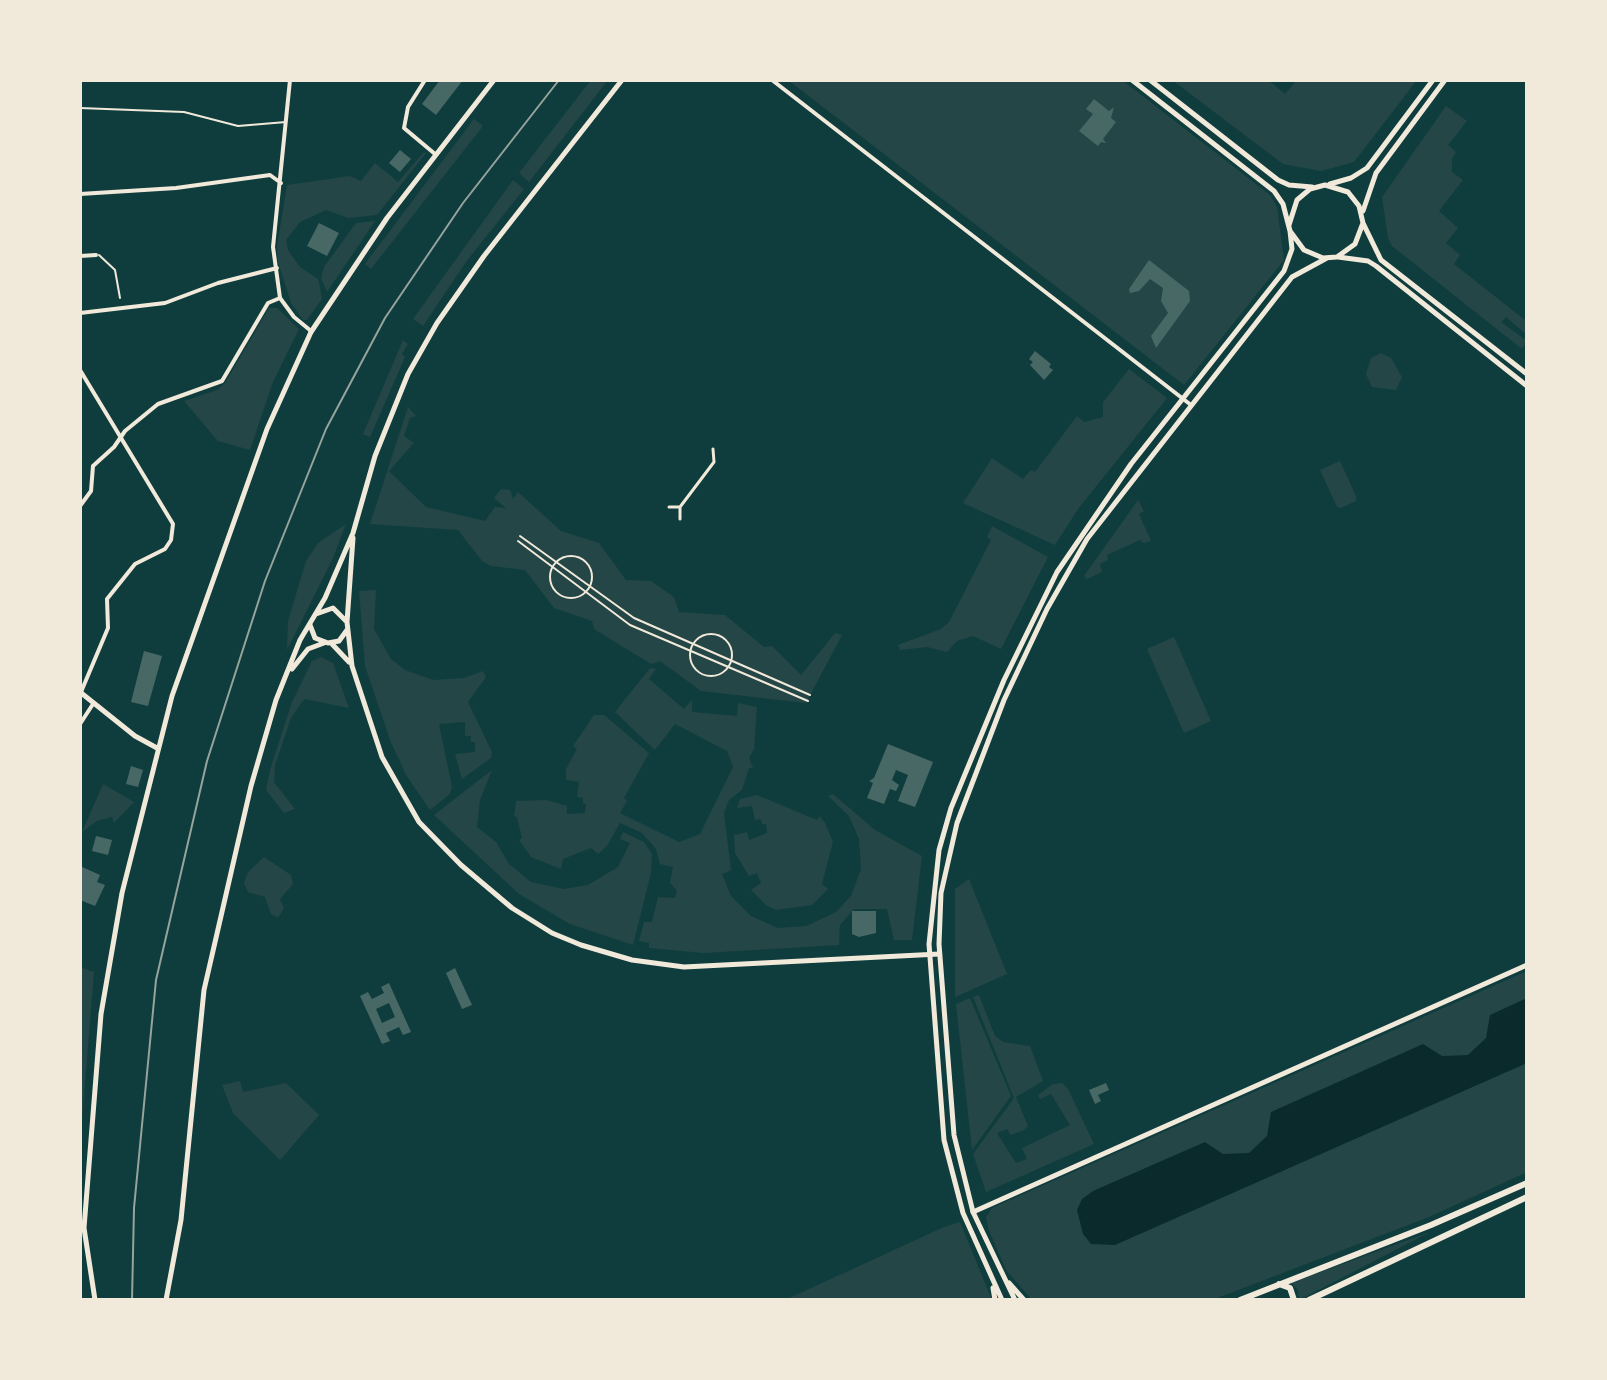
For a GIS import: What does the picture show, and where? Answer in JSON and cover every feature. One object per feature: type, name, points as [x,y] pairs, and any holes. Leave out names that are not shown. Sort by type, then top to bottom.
[{"type":"main road","points":[[95,1300],[84,1228],[100,1030],[122,893],[177,680],[267,429],[311,332],[387,218],[494,80]]},
{"type":"main road","points":[[166,1300],[181,1220],[196,1061],[211,952],[260,753],[285,680],[353,533],[390,413],[429,336],[484,256],[622,80]]},
{"type":"main road","points":[[1002,1300],[964,1216],[944,1140],[930,954],[930,917],[939,850],[951,808],[1004,680],[1039,605],[1076,541],[1182,399],[1288,265],[1292,249],[1283,204],[1274,191],[1132,80]]},
{"type":"main road","points":[[1150,80],[1278,180],[1298,187],[1325,185],[1351,178],[1367,168],[1433,80]]},
{"type":"main road","points":[[1337,257],[1355,244],[1368,190],[1376,173],[1445,80]]},
{"type":"main road","points":[[1325,185],[1348,192],[1356,200],[1381,260],[1527,374]]},
{"type":"main road","points":[[1289,228],[1297,200],[1317,186]]},
{"type":"main road","points":[[1289,228],[1304,250],[1327,258]]},
{"type":"main road","points":[[1015,1300],[973,1212],[954,1135],[939,954],[941,893],[966,796],[1010,687],[1047,609],[1087,539],[1292,277],[1327,258],[1368,261],[1376,266],[1527,386]]},
{"type":"main road","points":[[353,533],[347,625],[352,666],[382,757],[401,796],[419,822],[489,890],[552,933],[632,960],[684,967],[939,954]]},
{"type":"main road","points":[[313,615],[333,608],[347,625]]},
{"type":"main road","points":[[310,624],[315,638],[328,643],[352,666]]},
{"type":"main road","points":[[285,680],[303,653],[342,639],[347,625]]},
{"type":"main road","points":[[80,692],[157,748]]},
{"type":"main road","points":[[973,1212],[1527,965]]},
{"type":"main road","points":[[1240,1300],[1431,1225],[1527,1183]]},
{"type":"main road","points":[[1309,1300],[1527,1197]]},
{"type":"main road","points":[[1003,1277],[1024,1300]]},
{"type":"main road","points":[[991,1279],[995,1300]]},
{"type":"main road","points":[[1277,1284],[1290,1288],[1294,1300]]},
{"type":"street","points":[[290,80],[273,247],[280,298],[294,317],[311,332]]},
{"type":"street","points":[[425,80],[408,107],[404,128],[436,155]]},
{"type":"street","points":[[772,80],[1191,405]]},
{"type":"street","points":[[80,194],[176,188],[270,175],[281,183]]},
{"type":"street","points":[[80,256],[96,255]]},
{"type":"street","points":[[80,313],[165,303],[218,283],[277,268]]},
{"type":"street","points":[[80,506],[91,491],[93,466],[152,407],[222,381],[268,303],[280,298]]},
{"type":"street","points":[[80,370],[173,524],[171,540],[165,549],[135,564],[107,599],[108,628],[80,692]]},
{"type":"street","points":[[680,519],[680,507],[714,462],[713,449]]},
{"type":"street","points":[[669,507],[680,507]]},
{"type":"street","points":[[80,724],[93,704]]},
{"type":"street","points":[[964,1216],[973,1212]]},
{"type":"lane","points":[[80,108],[184,112],[238,126],[287,122]]},
{"type":"lane","points":[[96,255],[115,270],[120,298]]},
{"type":"path","points":[[520,536],[634,618],[810,695]]},
{"type":"path","points":[[518,541],[630,625],[808,701]]},
{"type":"path","points":[[571,555],[584,560],[591,571],[590,586],[586,592],[569,598],[557,592],[550,582],[552,567],[571,555]]},
{"type":"path","points":[[705,634],[718,635],[731,647],[732,660],[717,676],[704,675],[691,664],[693,643],[705,634]]},
{"type":"shaded area","points":[[591,80],[608,80],[529,182],[519,173]]},
{"type":"shaded area","points":[[788,80],[1122,80],[1270,195],[1277,207],[1284,260],[1184,385]]},
{"type":"shaded area","points":[[1172,80],[1268,80],[1285,94],[1297,80],[1417,80],[1354,162],[1321,171],[1283,164]]},
{"type":"shaded area","points":[[1446,106],[1467,121],[1448,145],[1456,152],[1452,159],[1452,172],[1463,180],[1439,211],[1458,228],[1446,243],[1460,255],[1454,264],[1525,320],[1527,318],[1527,335],[1506,317],[1501,322],[1527,341],[1522,349],[1392,246],[1388,238],[1382,197]]},
{"type":"shaded area","points":[[474,119],[483,126],[371,269],[365,264]]},
{"type":"shaded area","points":[[424,152],[377,215],[348,218],[326,210],[300,222],[286,240],[288,250],[300,267],[318,279],[320,287],[322,299],[307,320],[303,320],[291,303],[278,262],[277,246],[287,185],[350,176],[361,181],[375,163],[398,182]]},
{"type":"shaded area","points":[[513,180],[524,189],[466,262],[423,326],[413,319]]},
{"type":"shaded area","points":[[375,221],[327,292],[321,278],[324,267],[356,223]]},
{"type":"shaded area","points":[[269,308],[277,308],[299,329],[273,382],[250,450],[218,441],[184,401],[217,390],[225,383]]},
{"type":"shaded area","points":[[403,340],[408,344],[402,354],[405,357],[370,437],[363,434]]},
{"type":"shaded area","points":[[1381,353],[1391,358],[1402,377],[1396,390],[1372,387],[1366,374],[1371,358]]},
{"type":"shaded area","points":[[1129,369],[1167,398],[1078,509],[1055,545],[963,503],[992,458],[1023,479],[1031,470],[1035,472],[1077,416],[1084,422],[1103,417],[1103,402]]},
{"type":"shaded area","points":[[408,407],[416,416],[410,418],[404,436],[414,443],[389,471],[426,507],[485,521],[495,507],[506,508],[494,498],[501,489],[510,490],[513,499],[518,492],[561,531],[599,543],[626,580],[651,581],[674,597],[679,612],[725,615],[764,647],[772,646],[801,675],[835,633],[842,635],[806,703],[701,691],[660,661],[651,664],[594,629],[592,621],[554,608],[525,570],[491,566],[482,561],[458,530],[370,524]]},
{"type":"shaded area","points":[[1340,461],[1356,496],[1356,501],[1341,508],[1337,507],[1320,470]]},
{"type":"shaded area","points":[[1138,500],[1144,511],[1139,514],[1151,541],[1143,543],[1140,540],[1107,555],[1108,560],[1100,564],[1102,572],[1087,579],[1084,576]]},
{"type":"shaded area","points":[[346,524],[333,558],[287,650],[288,621],[306,561],[318,543]]},
{"type":"shaded area","points":[[992,526],[1048,557],[1001,649],[973,636],[957,641],[947,652],[927,647],[900,650],[898,645],[941,629],[949,622],[991,540],[987,537]]},
{"type":"shaded area","points":[[376,590],[374,629],[391,659],[405,670],[433,680],[464,678],[483,671],[486,677],[468,702],[492,752],[491,758],[462,779],[455,754],[475,752],[475,742],[471,742],[471,736],[465,736],[465,722],[439,724],[452,787],[450,794],[430,810],[406,775],[390,740],[365,666],[359,591]]},
{"type":"shaded area","points":[[1174,637],[1211,721],[1184,733],[1147,649]]},
{"type":"shaded area","points":[[321,657],[333,663],[349,708],[304,699],[291,718],[275,765],[274,782],[295,809],[284,813],[266,790],[270,770],[292,702],[312,661]]},
{"type":"shaded area","points":[[650,668],[656,669],[649,679],[684,709],[692,700],[692,712],[737,716],[738,703],[757,707],[754,749],[749,758],[753,768],[749,768],[742,790],[729,800],[724,813],[731,870],[722,874],[731,896],[751,916],[778,928],[806,926],[836,912],[851,896],[861,869],[859,839],[849,816],[828,796],[833,794],[875,830],[922,856],[912,940],[894,940],[887,909],[854,909],[840,925],[839,945],[704,953],[649,948],[649,943],[639,941],[644,922],[652,922],[658,897],[675,898],[677,891],[670,883],[673,867],[660,864],[656,849],[642,833],[620,823],[607,846],[598,854],[591,848],[563,859],[561,869],[531,857],[519,840],[522,838],[517,817],[514,816],[516,801],[546,800],[567,806],[567,814],[585,813],[583,798],[577,797],[579,782],[566,780],[566,769],[577,749],[573,746],[594,715],[604,715],[649,753],[624,798],[627,801],[620,813],[679,842],[700,834],[733,767],[727,751],[675,724],[655,750],[615,712]]},
{"type":"shaded area","points":[[492,770],[480,800],[477,827],[496,842],[509,864],[531,882],[564,889],[588,885],[618,867],[630,843],[620,839],[623,832],[644,842],[652,854],[651,873],[633,945],[570,924],[519,894],[434,815]]},
{"type":"shaded area","points":[[103,784],[134,802],[114,823],[112,817],[97,821],[82,832]]},
{"type":"shaded area","points":[[757,795],[817,820],[820,816],[825,823],[833,842],[822,884],[828,889],[812,905],[776,910],[767,906],[751,890],[761,883],[757,873],[749,876],[735,853],[734,835],[747,832],[749,840],[767,833],[766,824],[762,824],[761,819],[755,820],[752,806],[737,808],[740,799]]},
{"type":"shaded area","points":[[264,857],[291,875],[293,884],[280,899],[284,908],[278,918],[271,914],[265,897],[248,892],[244,883],[248,872]]},
{"type":"shaded area","points":[[969,879],[1007,974],[955,997],[955,889]]},
{"type":"shaded area","points":[[80,967],[94,972],[80,1146]]},
{"type":"shaded area","points":[[1527,971],[1527,1172],[1429,1217],[1212,1300],[1032,1300],[1006,1270],[988,1228],[986,1217],[992,1208]]},
{"type":"shaded area","points":[[979,995],[995,1036],[1003,1042],[1030,1046],[1043,1081],[1016,1097],[1028,1126],[1011,1135],[1007,1129],[997,1133],[1016,1163],[1027,1159],[1022,1148],[1070,1125],[1051,1094],[1040,1099],[1038,1095],[1053,1084],[1062,1083],[1068,1089],[1094,1144],[986,1192],[973,1154],[1014,1098],[973,997]]},
{"type":"shaded area","points":[[970,998],[1011,1096],[972,1150],[956,1004]]},
{"type":"shaded area","points":[[1527,998],[1527,1063],[1115,1245],[1091,1244],[1083,1234],[1077,1210],[1082,1199],[1093,1191],[1205,1142],[1223,1154],[1249,1153],[1267,1136],[1271,1112],[1423,1044],[1442,1056],[1468,1055],[1486,1038],[1490,1015]]},
{"type":"shaded area","points":[[240,1081],[243,1092],[286,1083],[319,1115],[280,1160],[233,1113],[222,1085]]},
{"type":"shaded area","points":[[960,1222],[992,1300],[785,1300],[944,1227]]},
{"type":"shaded area","points":[[1430,1232],[1299,1300],[1298,1290],[1291,1283]]},
{"type":"building","points":[[440,80],[463,80],[436,115],[422,104]]},
{"type":"building","points":[[1094,99],[1109,111],[1114,107],[1111,118],[1116,122],[1103,139],[1106,143],[1101,142],[1098,146],[1079,131],[1093,114],[1086,109]]},
{"type":"building","points":[[400,150],[411,159],[400,172],[389,163]]},
{"type":"building","points":[[319,223],[339,233],[327,256],[307,246]]},
{"type":"building","points":[[1149,260],[1189,291],[1190,301],[1156,348],[1151,336],[1168,313],[1161,301],[1163,288],[1150,279],[1139,291],[1130,293],[1129,289]]},
{"type":"building","points":[[1035,351],[1051,364],[1049,367],[1053,370],[1044,380],[1030,365],[1033,362],[1029,359]]},
{"type":"building","points":[[144,651],[162,656],[148,706],[131,702]]},
{"type":"building","points":[[888,744],[933,762],[915,807],[898,801],[908,775],[896,770],[892,780],[899,785],[896,791],[890,789],[884,804],[867,798],[873,783],[869,781],[874,778]]},
{"type":"building","points":[[131,766],[143,770],[138,787],[126,784]]},
{"type":"building","points":[[96,836],[112,840],[108,855],[92,851]]},
{"type":"building","points":[[80,866],[100,875],[97,882],[105,885],[95,906],[80,900]]},
{"type":"building","points":[[852,911],[876,911],[876,933],[859,937],[852,934]]},
{"type":"building","points":[[455,968],[472,1005],[462,1009],[446,973]]},
{"type":"building","points":[[389,983],[411,1032],[403,1035],[399,1027],[386,1033],[390,1041],[382,1044],[360,996],[368,992],[372,999],[384,993],[381,987]],"holes":[[[389,1003],[395,1017],[382,1023],[376,1009]]]},
{"type":"building","points":[[1106,1083],[1109,1090],[1098,1095],[1101,1101],[1095,1104],[1089,1090]]},
{"type":"tram line","points":[[132,1300],[134,1208],[156,980],[207,761],[265,581],[326,429],[385,318],[463,203],[559,80]]}]
